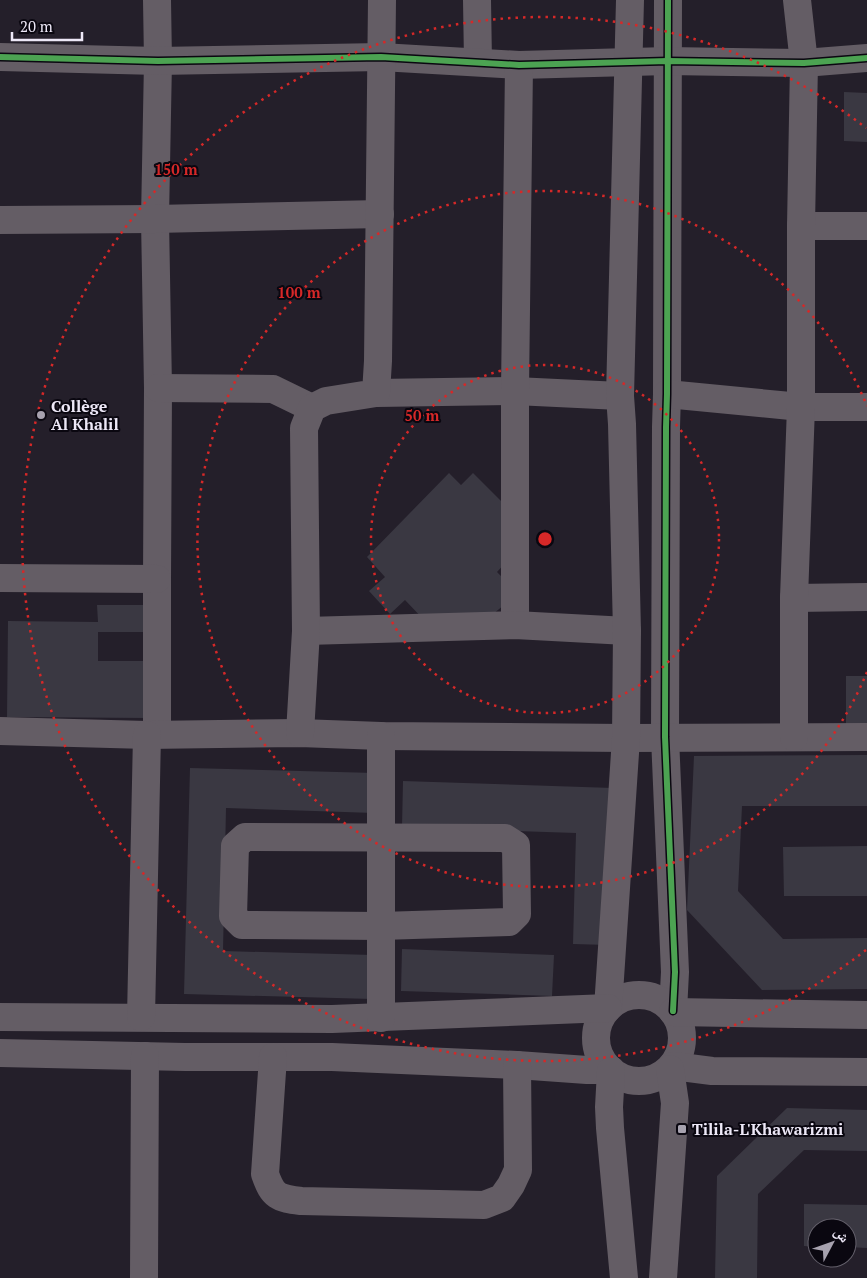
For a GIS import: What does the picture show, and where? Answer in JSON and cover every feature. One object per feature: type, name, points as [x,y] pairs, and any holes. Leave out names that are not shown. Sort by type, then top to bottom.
[{"type":"street","points":[[141,1018],[157,579],[158,388],[155,219],[158,61],[157,0]]},
{"type":"street","points":[[376,394],[382,0]]},
{"type":"street","points":[[477,0],[478,62]]},
{"type":"street","points":[[608,1008],[626,738],[628,631],[620,396],[630,0]]},
{"type":"street","points":[[668,0],[665,737],[675,972],[673,1012]]},
{"type":"street","points":[[794,737],[794,598],[802,407],[801,226],[804,63],[796,0]]},
{"type":"street","points":[[0,57],[158,61],[381,57],[519,65],[668,61],[804,63],[867,58]]},
{"type":"street","points":[[515,625],[515,391],[519,65]]},
{"type":"street","points":[[0,220],[380,214]]},
{"type":"street","points":[[801,226],[867,226]]},
{"type":"street","points":[[158,388],[273,389],[312,408]]},
{"type":"street","points":[[300,733],[306,631],[304,428],[312,408],[326,401],[376,394],[515,391],[620,396]]},
{"type":"street","points":[[667,394],[802,407],[867,407]]},
{"type":"street","points":[[0,578],[157,579]]},
{"type":"street","points":[[794,598],[867,597]]},
{"type":"street","points":[[306,631],[515,625],[628,631]]},
{"type":"street","points":[[0,730],[152,734],[300,733],[381,736],[626,738],[867,737]]},
{"type":"street","points":[[381,736],[381,1018]]},
{"type":"street","points":[[245,837],[381,837],[505,838],[516,845],[517,914],[509,922],[381,926],[242,925],[233,916],[235,846],[245,837]]},
{"type":"street","points":[[629,996],[653,997],[664,1003],[673,1012],[682,1029],[681,1048],[678,1057],[671,1067],[662,1075],[652,1080],[631,1081],[611,1071],[602,1060],[597,1047],[596,1033],[600,1020],[608,1008],[617,1001],[629,996]]},
{"type":"street","points":[[0,1017],[332,1020],[608,1008]]},
{"type":"street","points":[[673,1012],[867,1015]]},
{"type":"street","points":[[185,1018],[185,1057]]},
{"type":"street","points":[[332,1020],[332,1057]]},
{"type":"street","points":[[0,1053],[185,1057],[332,1057],[611,1071]]},
{"type":"street","points":[[144,1278],[145,1056]]},
{"type":"street","points":[[273,1057],[266,1174],[270,1189],[282,1198],[301,1201],[484,1205],[502,1198],[518,1170],[517,1065]]},
{"type":"street","points":[[671,1067],[712,1071],[867,1072]]},
{"type":"street","points":[[663,1278],[675,1103],[671,1067]]},
{"type":"street","points":[[611,1071],[610,1128],[624,1278]]},
{"type":"building","points":[[844,92],[867,93],[867,142],[844,141]]},
{"type":"building","points":[[449,473],[461,485],[473,473],[513,513],[507,561],[497,572],[504,579],[504,605],[487,619],[425,621],[405,600],[390,614],[369,591],[385,577],[367,557]]},
{"type":"building","points":[[97,605],[148,605],[148,632],[98,632],[98,661],[148,661],[148,718],[7,717],[8,621],[98,622]]},
{"type":"building","points":[[846,676],[867,676],[867,725],[846,726]]},
{"type":"building","points":[[867,755],[867,806],[742,806],[738,891],[783,939],[867,938],[867,989],[762,990],[687,910],[694,756]]},
{"type":"building","points":[[190,768],[375,773],[374,813],[226,808],[223,951],[373,955],[372,999],[184,994]]},
{"type":"building","points":[[403,781],[613,788],[608,945],[573,944],[576,833],[402,827]]},
{"type":"building","points":[[867,846],[867,896],[784,896],[783,847]]},
{"type":"building","points":[[402,949],[554,955],[552,996],[401,991]]},
{"type":"building","points":[[787,1108],[867,1110],[867,1151],[804,1150],[758,1194],[757,1278],[715,1278],[717,1176]]},
{"type":"building","points":[[804,1204],[867,1205],[867,1248],[857,1248],[857,1218],[807,1218],[807,1246],[804,1246]]},
{"type":"cycle path","points":[[668,0],[665,737],[675,972],[673,1011]]},
{"type":"cycle path","points":[[0,57],[158,61],[381,57],[519,65],[668,61],[804,63],[867,58]]},
{"type":"place","name":"Collège Al Khalil","points":[[41,415]]},
{"type":"place","name":"Tilila-L'Khawarizmi","points":[[682,1129]]}]
